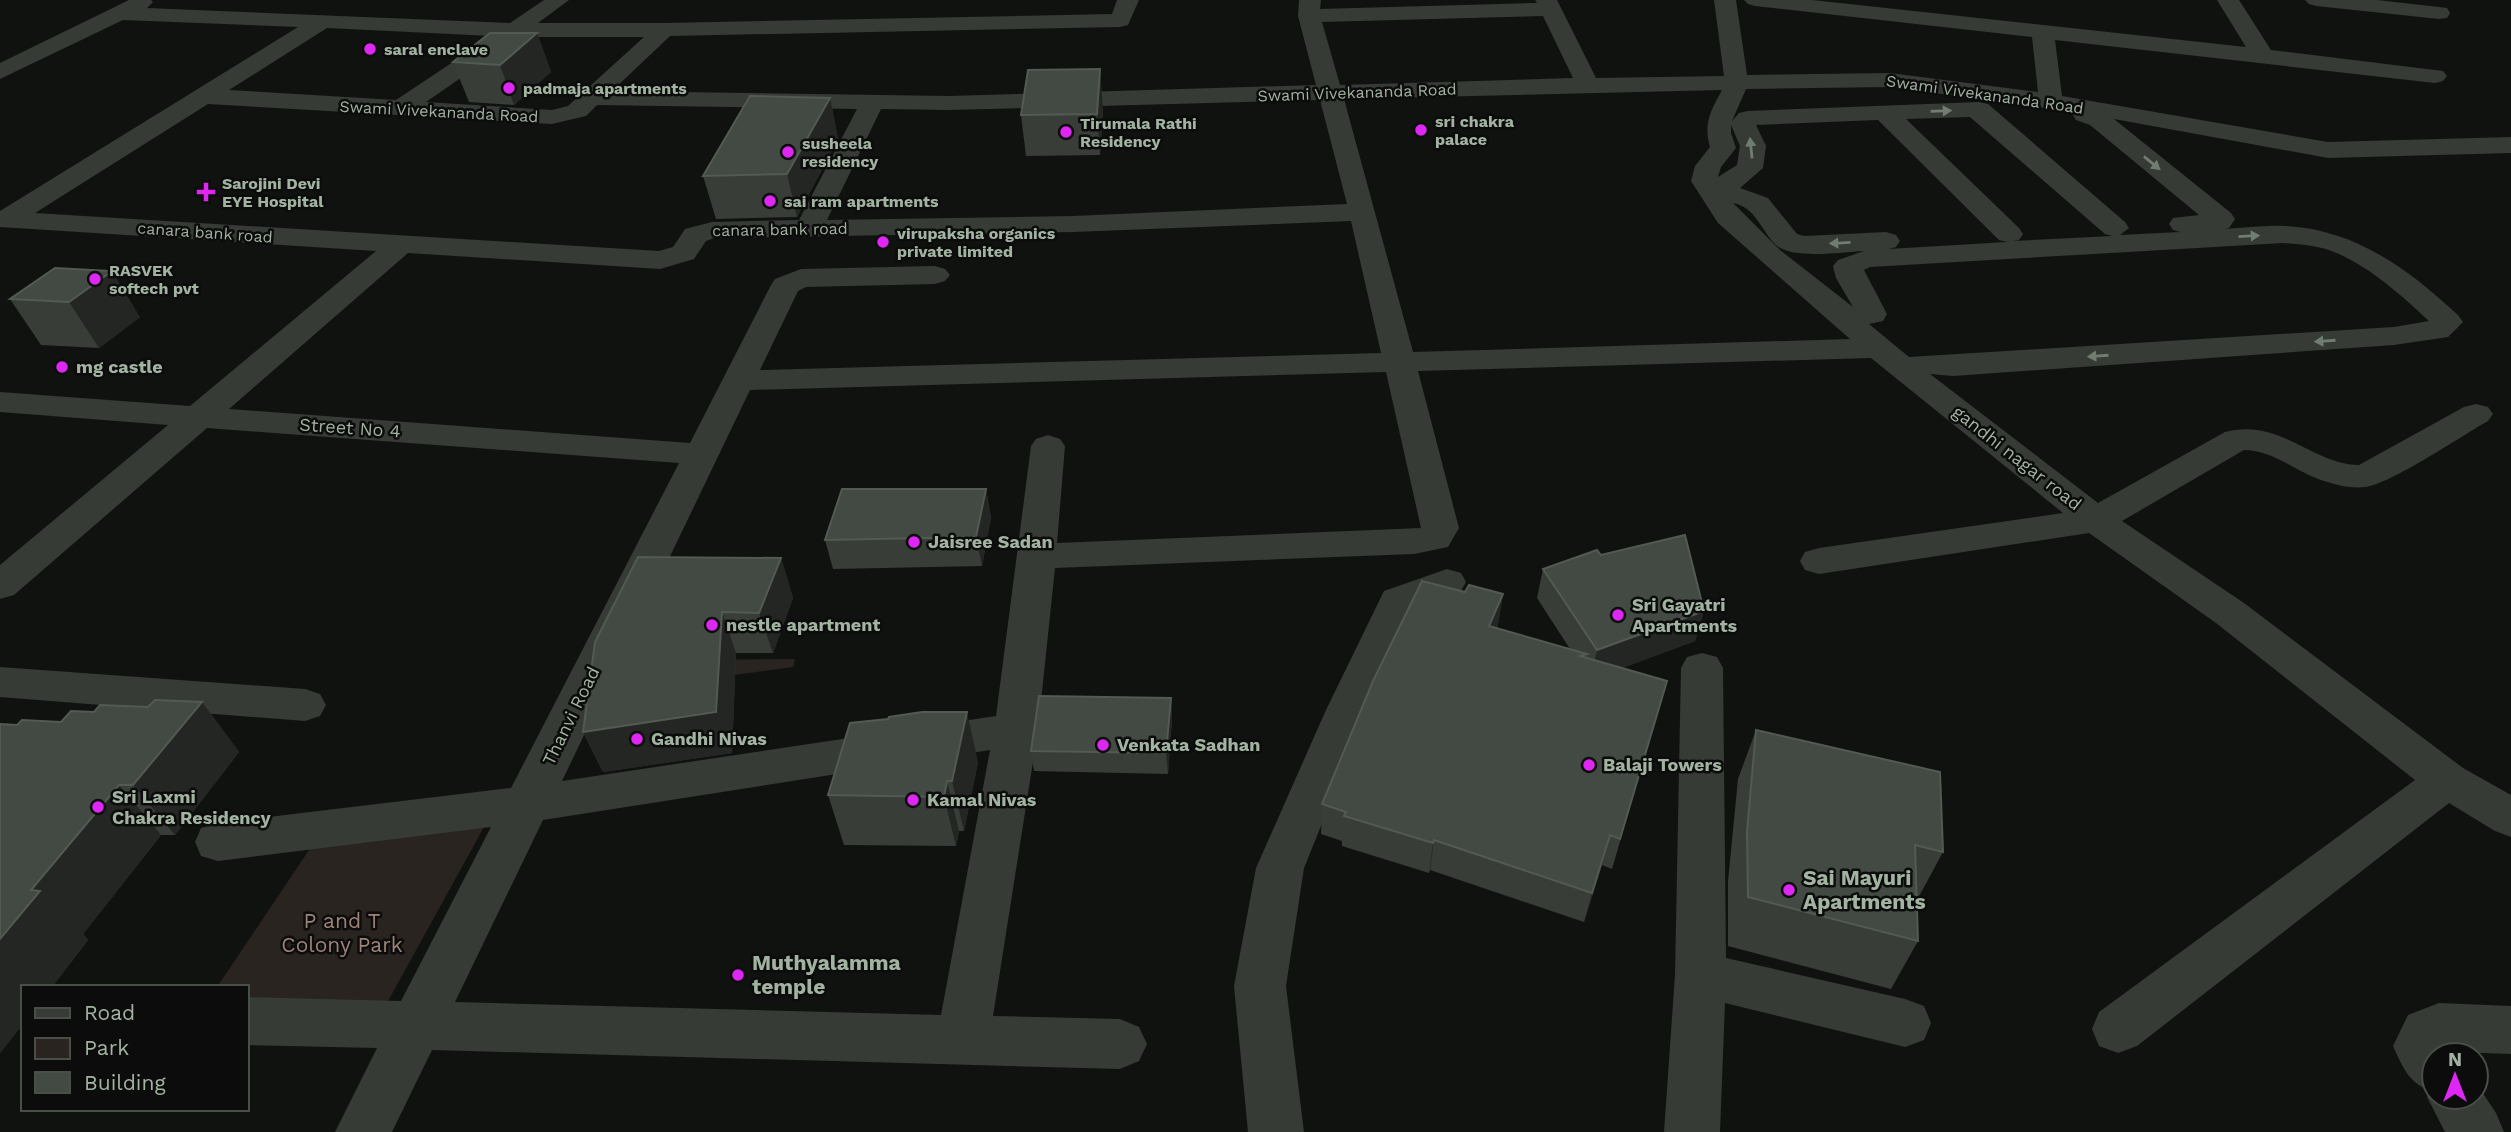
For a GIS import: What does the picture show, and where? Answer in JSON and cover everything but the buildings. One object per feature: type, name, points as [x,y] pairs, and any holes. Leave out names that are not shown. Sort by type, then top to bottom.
[{"type":"street","points":[[0,72],[146,0]]},
{"type":"street","points":[[400,109],[558,0]]},
{"type":"street","points":[[118,13],[319,24],[516,30],[664,30],[1120,20],[1128,0]]},
{"type":"street","points":[[1724,190],[1751,168],[1753,146],[1743,123],[1748,118],[2023,107],[2088,115],[2099,120],[2221,219],[2219,222],[1801,245],[1787,240],[1755,200],[1724,190],[1704,181],[1708,166],[1723,148],[1718,133],[1720,116],[1737,84],[1725,0]]},
{"type":"street","points":[[1755,0],[2043,33],[2262,54],[2435,76]]},
{"type":"street","points":[[2228,0],[2262,54]]},
{"type":"street","points":[[2316,0],[2439,13]]},
{"type":"street","points":[[1037,556],[1414,542],[1435,538],[1440,528],[1401,361],[1310,8],[1547,4],[1588,85]]},
{"type":"street","points":[[354,25],[385,6]]},
{"type":"street","points":[[3,219],[319,24]]},
{"type":"street","points":[[591,99],[664,30]]},
{"type":"street","points":[[2043,33],[2051,101]]},
{"type":"street","name":"Swami Vivekananda Road","points":[[203,96],[552,117],[577,111],[591,99],[949,103],[1588,85],[1890,80],[2051,101],[2328,150],[2369,151],[2511,145]]},
{"type":"street","points":[[808,229],[873,101]]},
{"type":"street","points":[[1976,109],[2115,228]]},
{"type":"street","points":[[1885,113],[2009,234]]},
{"type":"street","name":"gandhi nagar road","points":[[1724,190],[1728,217],[1858,316],[1903,360],[2096,520],[2230,613],[2447,780],[2511,818]]},
{"type":"street","name":"canara bank road","points":[[3,219],[660,260],[684,253],[695,235],[702,232],[1073,224],[1363,212]]},
{"type":"street","points":[[736,382],[1401,361],[1903,360],[1953,366],[2393,336],[2437,330],[2447,322],[2407,286],[2351,249],[2313,237],[2283,234],[1865,259],[1848,266],[1858,316],[1903,360]]},
{"type":"street","points":[[0,586],[400,245]]},
{"type":"street","name":"Thanvi Road","points":[[363,1132],[786,285],[801,278],[935,275]]},
{"type":"street","name":"Street No 4","points":[[0,402],[700,454]]},
{"type":"street","points":[[0,431],[35,405]]},
{"type":"street","points":[[1819,561],[2096,520],[2237,439],[2256,437],[2337,474],[2367,476],[2476,414]]},
{"type":"street","points":[[963,1038],[1016,730],[1048,446]]},
{"type":"street","points":[[1276,1132],[1260,986],[1280,868],[1347,710],[1398,601],[1447,582]]},
{"type":"street","points":[[1692,1132],[1701,975],[1702,668]]},
{"type":"street","points":[[0,682],[305,705]]},
{"type":"street","points":[[218,842],[527,804],[1016,730]]},
{"type":"street","points":[[2118,1029],[2447,780]]},
{"type":"street","points":[[1701,975],[1905,1023]]},
{"type":"street","points":[[248,1021],[1120,1044]]},
{"type":"street","points":[[2422,1041],[2427,1032],[2439,1027],[2511,1030]]},
{"type":"street","points":[[2463,1111],[2476,1132]]},
{"type":"green space","points":[[795,659],[793,667],[675,683],[677,660]]},
{"type":"green space","name":"P and T Colony Park","points":[[489,818],[382,1012],[248,1006],[248,985],[218,985],[311,847]]},
{"type":"place","name":"saral enclave","points":[[370,49]]},
{"type":"place","name":"padmaja apartments","points":[[509,88]]},
{"type":"place","name":"sri chakra palace","points":[[1421,130]]},
{"type":"place","name":"Tirumala Rathi Residency","points":[[1066,132]]},
{"type":"place","name":"susheela residency","points":[[788,152]]},
{"type":"place","name":"Sarojini Devi EYE Hospital","points":[[206,192]]},
{"type":"place","name":"sai ram apartments","points":[[770,201]]},
{"type":"place","name":"virupaksha organics private limited","points":[[883,242]]},
{"type":"place","name":"RASVEK softech pvt","points":[[95,279]]},
{"type":"place","name":"mg castle","points":[[62,367]]},
{"type":"place","name":"Jaisree Sadan","points":[[914,542]]},
{"type":"place","name":"Sri Gayatri Apartments","points":[[1618,615]]},
{"type":"place","name":"nestle apartment","points":[[712,625]]},
{"type":"place","name":"Gandhi Nivas","points":[[637,739]]},
{"type":"place","name":"Venkata Sadhan","points":[[1103,745]]},
{"type":"place","name":"Balaji Towers","points":[[1589,765]]},
{"type":"place","name":"Kamal Nivas","points":[[913,800]]},
{"type":"place","name":"Sri Laxmi Chakra Residency","points":[[98,807]]},
{"type":"place","name":"Sai Mayuri Apartments","points":[[1789,890]]},
{"type":"place","name":"Muthyalamma temple","points":[[738,975]]}]
